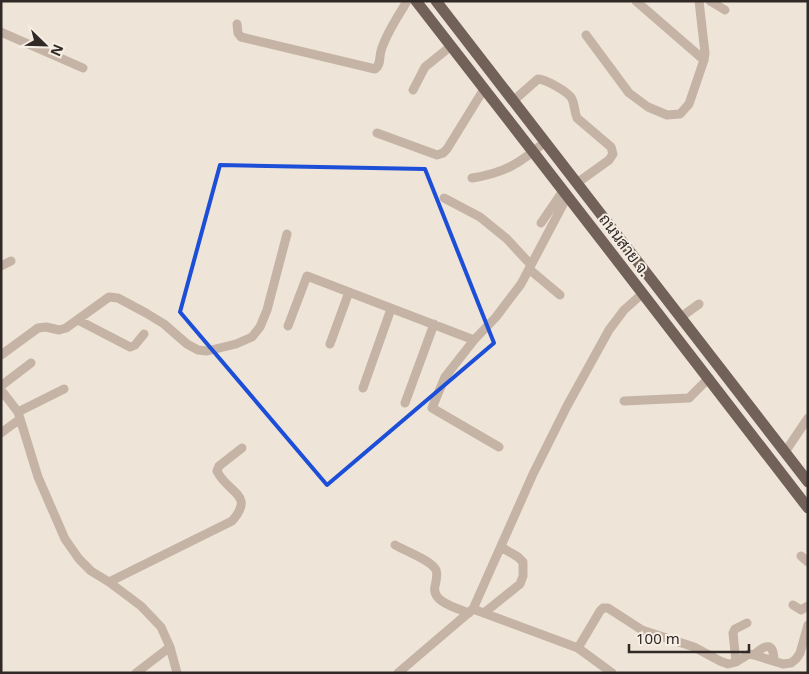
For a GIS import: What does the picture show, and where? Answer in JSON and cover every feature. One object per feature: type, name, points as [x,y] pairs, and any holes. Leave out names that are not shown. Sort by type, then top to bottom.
[{"type":"main road","name":"ถนนสาย จ.","points":[[416,1],[808,508]]},
{"type":"main road","name":"ถนนสาย จ.","points":[[436,1],[808,482]]},
{"type":"street","points":[[237,24],[240,37],[375,69],[378,68],[387,35],[406,1]]},
{"type":"street","points":[[636,1],[704,60]]},
{"type":"street","points":[[586,35],[629,94],[667,115],[680,114],[689,104],[704,60],[705,53],[699,1]]},
{"type":"street","points":[[710,1],[725,10]]},
{"type":"street","points":[[1,32],[83,68]]},
{"type":"street","points":[[413,90],[426,67],[450,46]]},
{"type":"street","points":[[513,101],[538,79],[544,79],[570,95],[577,118],[611,147],[613,154],[609,160],[577,183]]},
{"type":"street","points":[[377,133],[438,155],[444,153],[484,90]]},
{"type":"street","points":[[472,178],[488,176],[512,167],[545,142]]},
{"type":"street","points":[[541,223],[565,194]]},
{"type":"street","points":[[499,447],[432,408],[445,376],[474,340],[496,317],[521,284],[565,194]]},
{"type":"street","points":[[444,198],[480,217],[507,238],[530,267],[560,295]]},
{"type":"street","points":[[1,355],[38,328],[46,327],[59,330],[66,328],[109,297],[118,298],[146,313],[198,350],[207,351],[236,344],[252,337],[260,327],[267,310],[287,234]]},
{"type":"street","points":[[1,266],[11,261]]},
{"type":"street","points":[[288,326],[307,276],[474,340]]},
{"type":"street","points":[[330,344],[349,292]]},
{"type":"street","points":[[406,671],[471,611],[533,474],[587,368],[617,318],[642,294]]},
{"type":"street","points":[[681,317],[699,304]]},
{"type":"street","points":[[363,388],[391,309]]},
{"type":"street","points":[[78,320],[130,347],[135,345],[144,334]]},
{"type":"street","points":[[405,403],[434,324]]},
{"type":"street","points":[[1,386],[31,363]]},
{"type":"street","points":[[624,402],[689,398],[709,378]]},
{"type":"street","points":[[1,433],[19,416],[64,389]]},
{"type":"street","points":[[1,390],[19,416],[38,477],[65,539],[79,559],[92,571],[141,606],[161,627],[170,647],[177,673]]},
{"type":"street","points":[[785,452],[808,418]]},
{"type":"street","points":[[109,582],[232,522],[239,514],[242,504],[239,496],[220,477],[217,471],[219,466],[242,448]]},
{"type":"street","points":[[396,545],[430,564],[437,571],[434,591],[436,596],[442,601],[471,611],[484,613],[578,648],[609,672]]},
{"type":"street","points":[[484,613],[520,584],[523,576],[523,562],[518,556],[501,547]]},
{"type":"street","points":[[793,605],[801,610],[808,606]]},
{"type":"street","points":[[578,648],[603,608],[608,608],[642,630],[694,647],[728,664],[736,662],[749,654],[783,664],[791,663],[796,660],[800,653],[808,625]]},
{"type":"street","points":[[736,662],[733,633],[735,629],[747,623]]},
{"type":"street","points":[[136,673],[170,647]]},
{"type":"highlighted area","points":[[220,165],[425,169],[494,343],[327,485],[180,312]]}]
